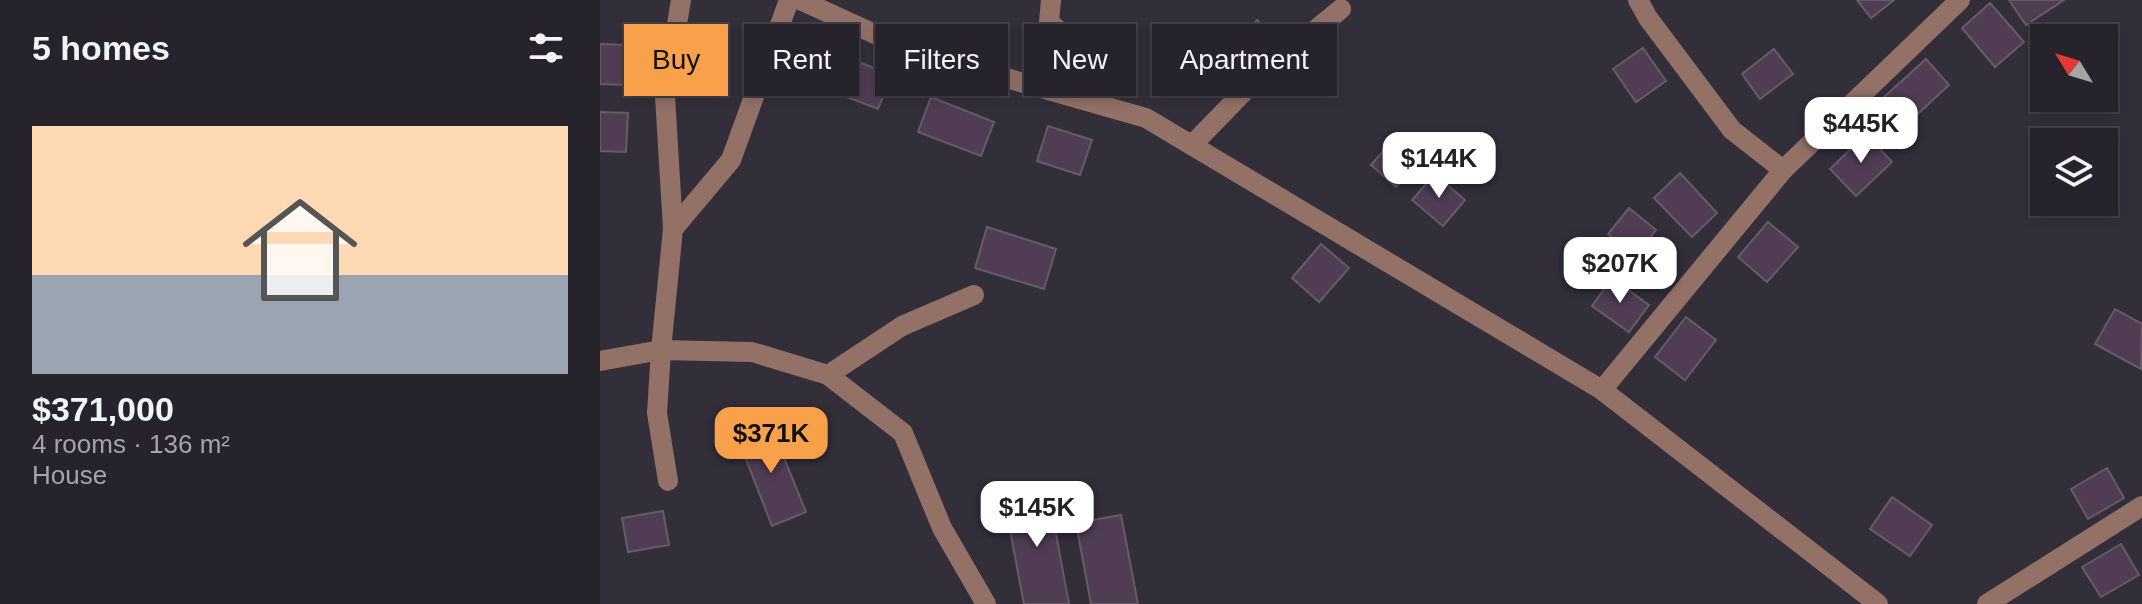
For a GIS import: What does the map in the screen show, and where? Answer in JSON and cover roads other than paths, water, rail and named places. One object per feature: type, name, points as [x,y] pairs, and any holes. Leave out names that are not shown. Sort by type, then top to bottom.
[{"type":"street","points":[[668,481],[657,413],[673,229],[665,96],[681,0]]},
{"type":"street","points":[[673,229],[731,160],[789,0]]},
{"type":"street","points":[[800,0],[912,51],[1146,118],[1602,390],[1878,604]]},
{"type":"street","points":[[1051,0],[1049,22],[1092,60],[1083,99]]},
{"type":"street","points":[[1638,0],[1648,18],[1732,130],[1783,170]]},
{"type":"street","points":[[1602,390],[1783,170],[1960,0]]},
{"type":"street","points":[[1192,145],[1261,74],[1341,9]]},
{"type":"street","points":[[828,375],[902,326],[974,295]]},
{"type":"street","points":[[600,361],[661,350],[752,352],[828,375],[903,433],[942,528],[986,604]]},
{"type":"street","points":[[1987,604],[2142,506]]}]
